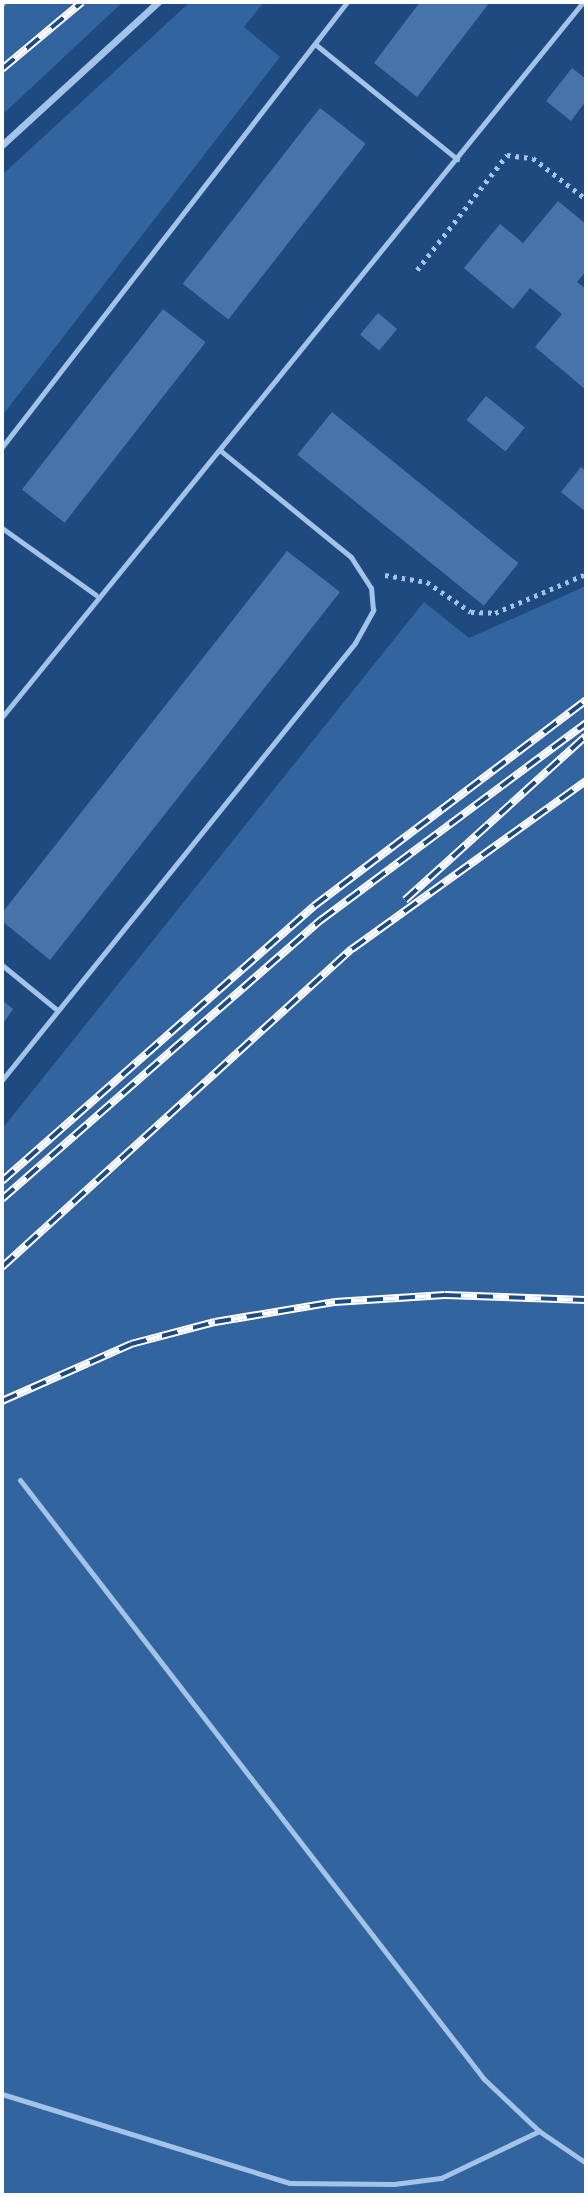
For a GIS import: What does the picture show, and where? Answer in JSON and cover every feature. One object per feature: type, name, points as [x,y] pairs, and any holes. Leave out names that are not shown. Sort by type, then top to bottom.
[{"type":"street","points":[[2,145],[158,2]]},
{"type":"lane","points":[[2,447],[347,2]]},
{"type":"lane","points":[[2,717],[96,595],[221,451],[583,2]]},
{"type":"lane","points":[[315,44],[457,159]]},
{"type":"lane","points":[[2,1080],[56,1009],[360,635],[373,610],[363,571],[221,451]]},
{"type":"lane","points":[[2,528],[96,595]]},
{"type":"lane","points":[[2,965],[56,1009]]},
{"type":"lane","points":[[20,1480],[484,2079],[539,2131],[586,2163]]},
{"type":"lane","points":[[2,2094],[290,2183],[394,2184],[441,2178],[539,2131]]},
{"type":"path","points":[[417,270],[507,155],[533,158],[586,199]]},
{"type":"path","points":[[363,571],[426,582],[471,612],[495,613],[586,574]]},
{"type":"shaded area","points":[[2,2],[123,2],[2,115]]},
{"type":"shaded area","points":[[190,2],[264,2],[244,27],[280,57],[2,416],[2,175]]},
{"type":"shaded area","points":[[586,586],[586,2195],[2,2195],[2,1129],[424,602],[469,638]]},
{"type":"building","points":[[420,2],[490,2],[417,97],[374,63]]},
{"type":"building","points":[[572,68],[586,79],[586,101],[571,121],[546,101]]},
{"type":"building","points":[[320,108],[366,144],[228,319],[183,284]]},
{"type":"building","points":[[558,201],[586,224],[586,271],[577,282],[586,289],[586,390],[535,347],[562,314],[530,288],[513,309],[464,268],[500,224],[523,243]]},
{"type":"building","points":[[163,309],[206,342],[65,523],[22,489]]},
{"type":"building","points":[[378,313],[397,329],[379,351],[360,334]]},
{"type":"building","points":[[486,396],[525,427],[505,452],[466,420]]},
{"type":"building","points":[[332,412],[519,563],[484,606],[297,455]]},
{"type":"building","points":[[581,467],[586,471],[586,512],[561,492]]},
{"type":"building","points":[[287,551],[340,592],[50,960],[2,921],[2,913]]},
{"type":"building","points":[[2,1000],[13,1009],[2,1025]]},
{"type":"railway","points":[[2,69],[82,2]]},
{"type":"railway","points":[[2,1181],[314,906],[586,700]]},
{"type":"railway","points":[[2,1199],[321,920],[586,723]]},
{"type":"railway","points":[[405,900],[586,736]]},
{"type":"railway","points":[[2,1267],[352,949],[586,781]]},
{"type":"railway","points":[[2,1401],[131,1344],[215,1322],[335,1302],[445,1295],[586,1300]]}]
